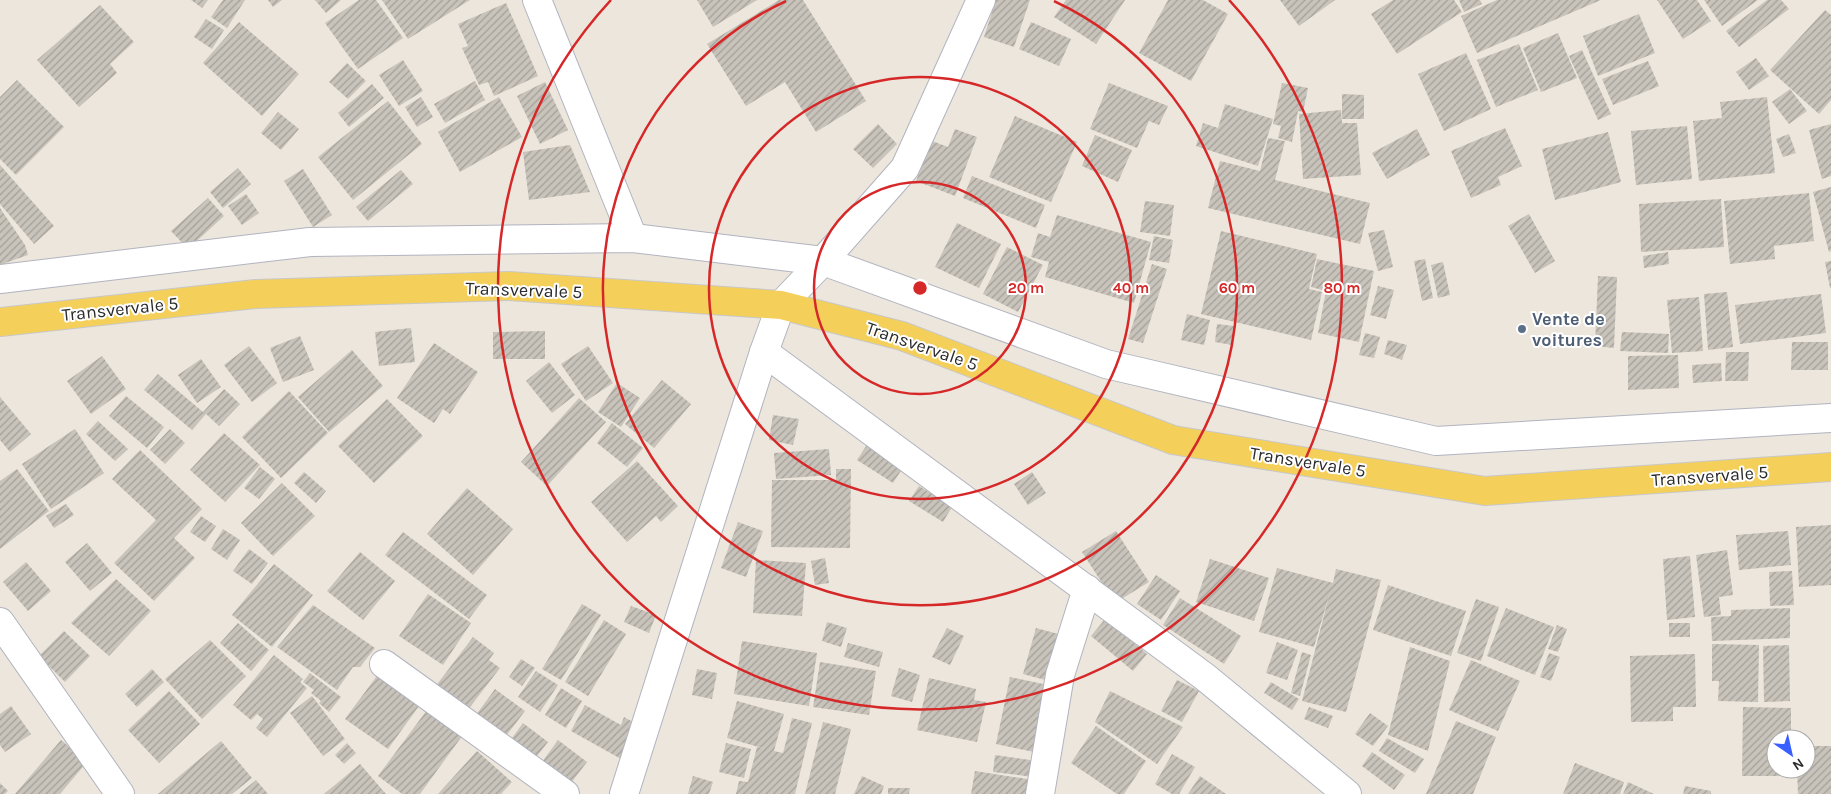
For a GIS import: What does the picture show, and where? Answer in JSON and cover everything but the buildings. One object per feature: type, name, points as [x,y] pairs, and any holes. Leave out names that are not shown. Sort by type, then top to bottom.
[{"type":"main road","name":"Transvervale 5","points":[[0,322],[256,294],[509,286],[781,305],[902,336],[1173,440],[1485,491],[1831,467]]},
{"type":"street","points":[[537,0],[633,238]]},
{"type":"street","points":[[624,794],[764,352],[781,305],[823,261],[905,168],[981,0]]},
{"type":"street","points":[[0,279],[310,242],[633,238],[823,261],[1106,364],[1436,441],[1831,418]]},
{"type":"street","points":[[764,352],[1205,677],[1347,794]]},
{"type":"street","points":[[1040,794],[1060,675],[1086,589]]},
{"type":"street","points":[[0,622],[120,794]]},
{"type":"street","points":[[384,664],[565,794]]},
{"type":"place","name":"Vente de voitures","points":[[1522,329]]}]
